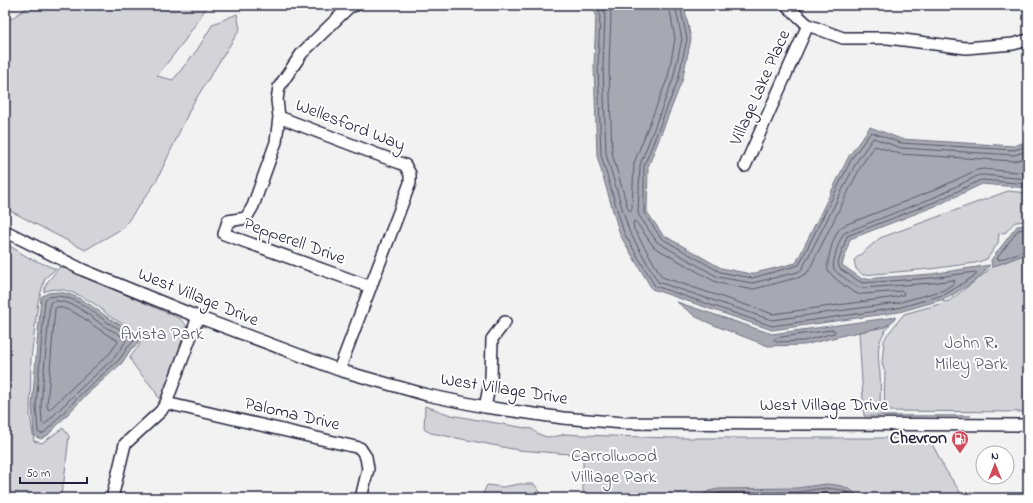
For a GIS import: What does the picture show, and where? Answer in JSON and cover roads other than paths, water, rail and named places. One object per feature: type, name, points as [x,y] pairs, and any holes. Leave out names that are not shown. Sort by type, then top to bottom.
[{"type":"street","name":"Pepperell Drive","points":[[356,5],[349,7],[302,53],[279,87],[277,100],[279,117],[276,142],[253,206],[246,218],[228,221],[224,234],[371,287]]},
{"type":"street","points":[[786,5],[808,25],[843,38],[888,38],[966,48],[1013,44],[1028,40]]},
{"type":"street","name":"Village Lake Place","points":[[745,166],[808,25]]},
{"type":"street","name":"Wellesford Way","points":[[279,117],[404,165],[410,174],[410,183],[339,370]]},
{"type":"street","name":"West Village Drive","points":[[5,231],[83,270],[198,317],[339,370],[427,395],[485,407],[563,418],[624,423],[1028,425]]},
{"type":"street","points":[[114,498],[125,444],[161,411],[166,403],[198,317]]},
{"type":"street","points":[[485,407],[491,378],[492,339],[505,322]]},
{"type":"street","name":"Paloma Drive","points":[[166,403],[360,448],[366,457],[368,469],[361,498]]},
{"type":"water","points":[[590,5],[684,5],[691,39],[682,81],[648,167],[647,212],[663,235],[721,268],[751,274],[796,263],[849,156],[870,127],[901,139],[1014,146],[1028,141],[1028,188],[982,184],[938,205],[850,239],[842,265],[862,279],[931,274],[990,265],[979,278],[948,298],[899,312],[772,330],[652,289],[620,235],[597,156],[594,66],[596,14]]},
{"type":"water","points":[[1028,225],[1028,253],[992,267],[991,260],[1017,226]]},
{"type":"water","points":[[58,292],[79,298],[126,328],[138,339],[138,344],[131,349],[122,363],[86,395],[48,435],[41,439],[34,436],[32,406],[41,297],[48,293]]},
{"type":"water","points":[[677,302],[772,334],[896,317],[890,324],[884,327],[804,345],[768,346],[696,317]]},
{"type":"water","points":[[826,484],[844,487],[852,491],[859,498],[697,498],[709,491],[718,489],[797,488]]},
{"type":"place","name":"Chevron","points":[[960,454]]},
{"type":"park label","name":"Avista Park","points":[[162,335]]},
{"type":"park label","name":"John R. Miley Park","points":[[971,354]]},
{"type":"park label","name":"Carrollwood Villiage Park","points":[[614,467]]}]
